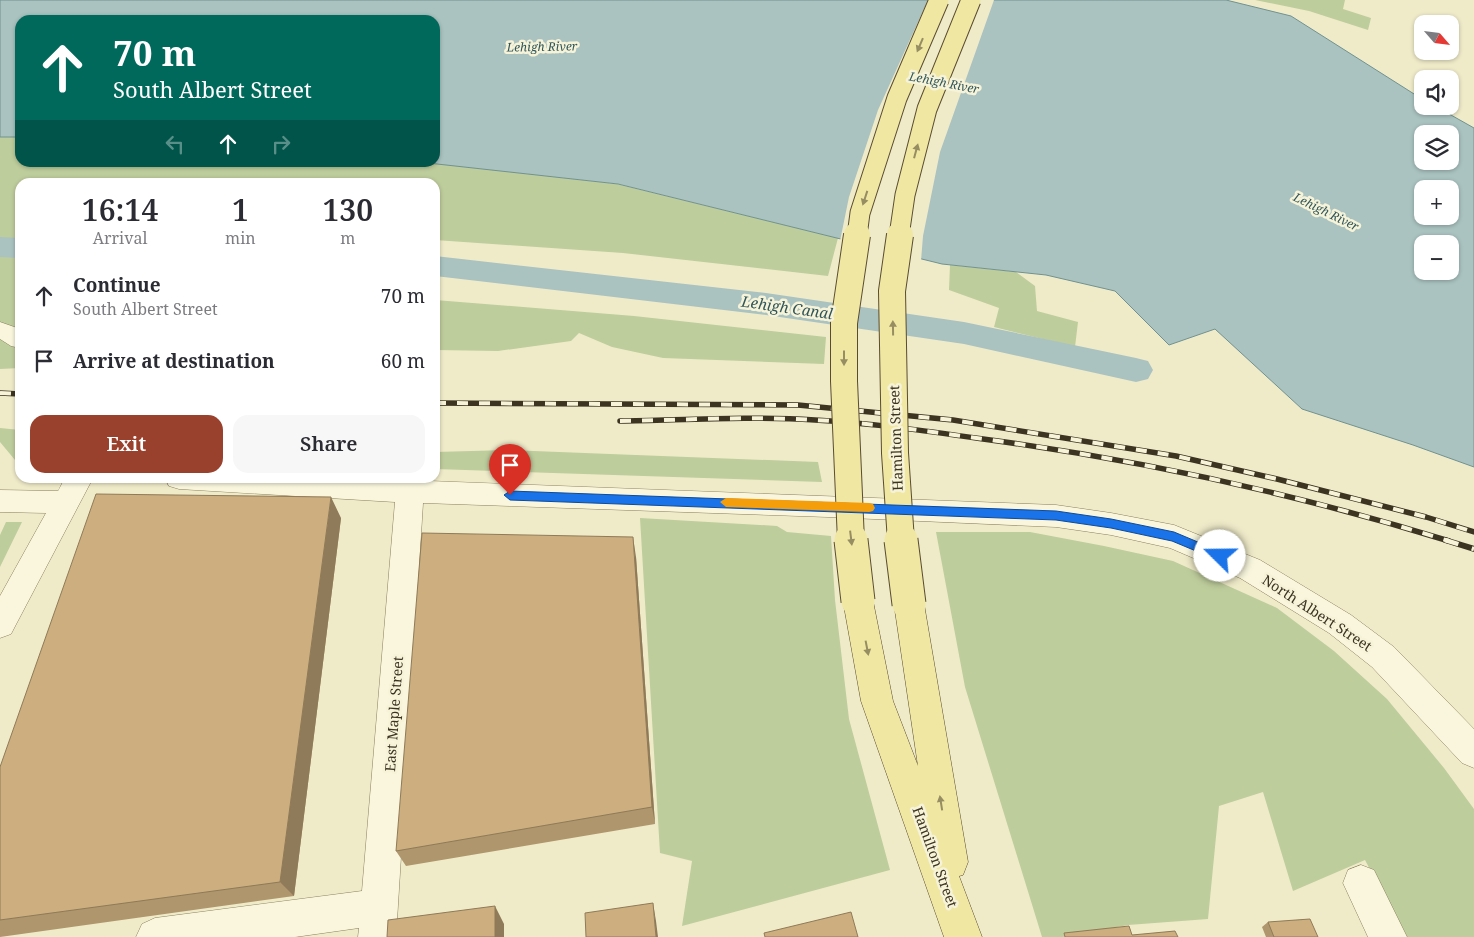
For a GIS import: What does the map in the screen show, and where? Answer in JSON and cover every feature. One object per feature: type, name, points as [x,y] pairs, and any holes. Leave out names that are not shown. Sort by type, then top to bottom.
[{"type":"main road","name":"Hamilton Street","points":[[940,0],[897,98],[860,213],[844,323],[844,381],[849,527],[858,600],[877,701],[961,929]]},
{"type":"main road","name":"Hamilton Street","points":[[961,929],[909,604],[900,523],[895,453],[892,291],[905,195],[927,109],[971,0]]},
{"type":"street","points":[[0,330],[15,336]]},
{"type":"street","name":"North Albert Street","points":[[262,483],[410,492],[828,506],[1056,516],[1111,524],[1174,537],[1250,569],[1340,624],[1383,657],[1474,752]]},
{"type":"street","points":[[0,501],[72,490]]},
{"type":"street","points":[[0,625],[72,490]]},
{"type":"street","name":"East Maple Street","points":[[378,922],[410,492]]},
{"type":"street","points":[[1361,883],[1388,937]]},
{"type":"street","points":[[155,937],[378,922]]},
{"type":"green space","points":[[1255,0],[1345,0],[1343,9],[1371,18],[1368,30],[1309,11]]},
{"type":"green space","points":[[0,137],[15,137],[15,167],[440,167],[440,163],[617,184],[838,238],[828,276],[623,253],[440,240],[440,178],[15,178],[15,368],[0,369]]},
{"type":"green space","points":[[950,265],[1016,272],[1035,286],[1037,311],[1078,322],[1075,347],[994,327],[999,308],[949,290]]},
{"type":"green space","points":[[440,300],[634,316],[826,337],[824,364],[663,358],[612,347],[579,333],[571,341],[498,351],[440,350]]},
{"type":"green space","points":[[0,428],[15,430],[15,460],[0,442]]},
{"type":"green space","points":[[508,450],[818,462],[822,482],[440,469],[440,452]]},
{"type":"green space","points":[[640,518],[777,526],[787,532],[831,536],[835,600],[849,719],[890,870],[682,926],[692,861],[660,853]]},
{"type":"green space","points":[[6,522],[22,522],[0,567],[0,535]]},
{"type":"green space","points":[[936,532],[1030,532],[1173,561],[1277,608],[1334,651],[1387,699],[1444,768],[1474,809],[1474,937],[1406,937],[1365,860],[1293,891],[1263,792],[1219,806],[1208,919],[1128,925],[1063,937],[1042,937],[965,687]]},
{"type":"water","name":"Lehigh River","points":[[0,0],[1226,0],[1291,16],[1414,94],[1414,115],[1451,115],[1474,128],[1474,467],[1302,409],[1215,329],[1169,345],[1115,291],[1046,275],[942,264],[618,184],[440,164],[440,15],[15,15],[15,137],[0,137]]},
{"type":"pier","points":[[928,0],[994,0],[940,152],[923,236],[921,261],[840,241],[849,197],[878,110]]},
{"type":"building","points":[[96,494],[331,497],[280,882],[0,920],[0,767]]},
{"type":"building","points":[[422,533],[633,537],[652,807],[396,851]]},
{"type":"building","points":[[653,903],[656,937],[586,937],[585,913]]},
{"type":"building","points":[[495,906],[495,937],[387,937],[388,920]]},
{"type":"building","points":[[851,912],[858,937],[765,937],[764,933]]},
{"type":"building","points":[[1310,919],[1318,937],[1274,937],[1268,922]]},
{"type":"building","points":[[1129,926],[1132,935],[1175,931],[1178,937],[1065,937],[1064,933]]},
{"type":"waterway","name":"Lehigh Canal","points":[[0,247],[15,248]]},
{"type":"waterway","name":"Lehigh Canal","points":[[440,267],[766,304],[964,333],[1136,370]]},
{"type":"railway","points":[[0,393],[15,394]]},
{"type":"railway","points":[[440,403],[798,405],[953,420],[1176,456],[1277,479],[1426,517],[1474,532]]},
{"type":"railway","points":[[620,421],[742,418],[815,420],[857,423],[1042,447],[1218,480],[1334,508],[1449,541]]},
{"type":"railway","points":[[1445,540],[1474,549]]},
{"type":"slow traffic","points":[[726,502],[869,508]]},
{"type":"route","points":[[510,495],[1056,516],[1111,524],[1174,537],[1220,556]]}]
